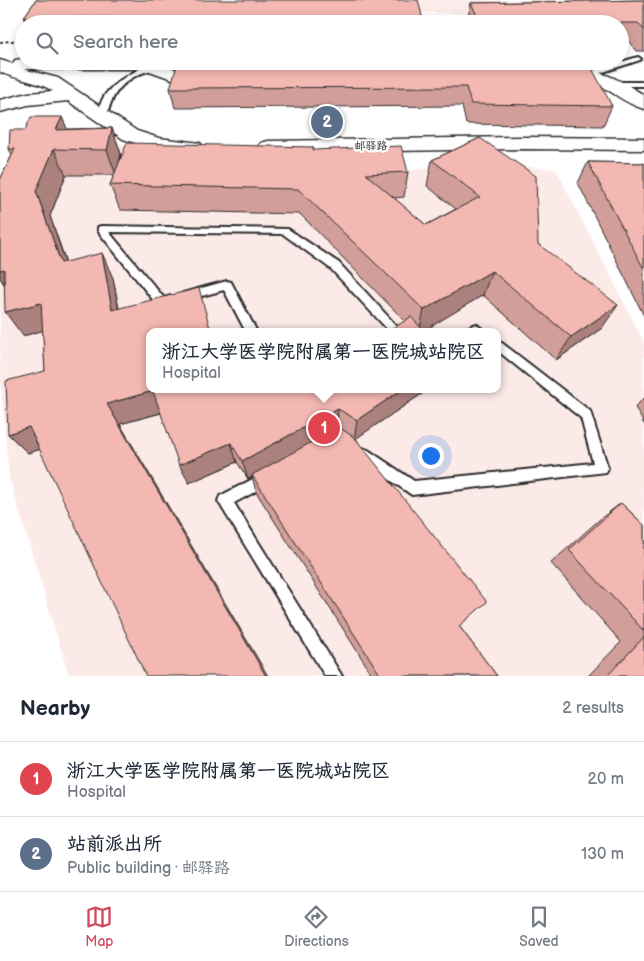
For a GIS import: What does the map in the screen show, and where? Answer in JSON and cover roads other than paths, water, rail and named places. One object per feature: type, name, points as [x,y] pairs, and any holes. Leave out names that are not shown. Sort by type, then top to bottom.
[{"type":"street","points":[[0,64],[15,64]]},
{"type":"street","points":[[0,64],[21,75],[52,82],[74,95],[130,135],[157,144],[215,148]]},
{"type":"street","points":[[167,70],[175,75],[226,75]]},
{"type":"street","points":[[552,70],[588,74],[643,97]]},
{"type":"street","points":[[0,106],[28,99],[74,95]]},
{"type":"street","name":"邮驿路","points":[[252,148],[523,143],[644,144]]},
{"type":"lane","points":[[629,63],[638,60]]},
{"type":"lane","points":[[103,116],[105,103],[114,87],[145,70]]},
{"type":"lane","points":[[588,74],[602,70]]},
{"type":"lane","points":[[250,328],[227,286],[162,303],[101,229],[285,232],[335,266],[393,328]]},
{"type":"lane","points":[[353,448],[412,488],[602,468],[586,415],[501,347]]},
{"type":"lane","points":[[281,469],[224,501],[334,676]]},
{"type":"place","name":"站前派出所","points":[[327,122]]},
{"type":"place","name":"浙江大学医学院附属第一医院城站院区","points":[[324,428]]}]
